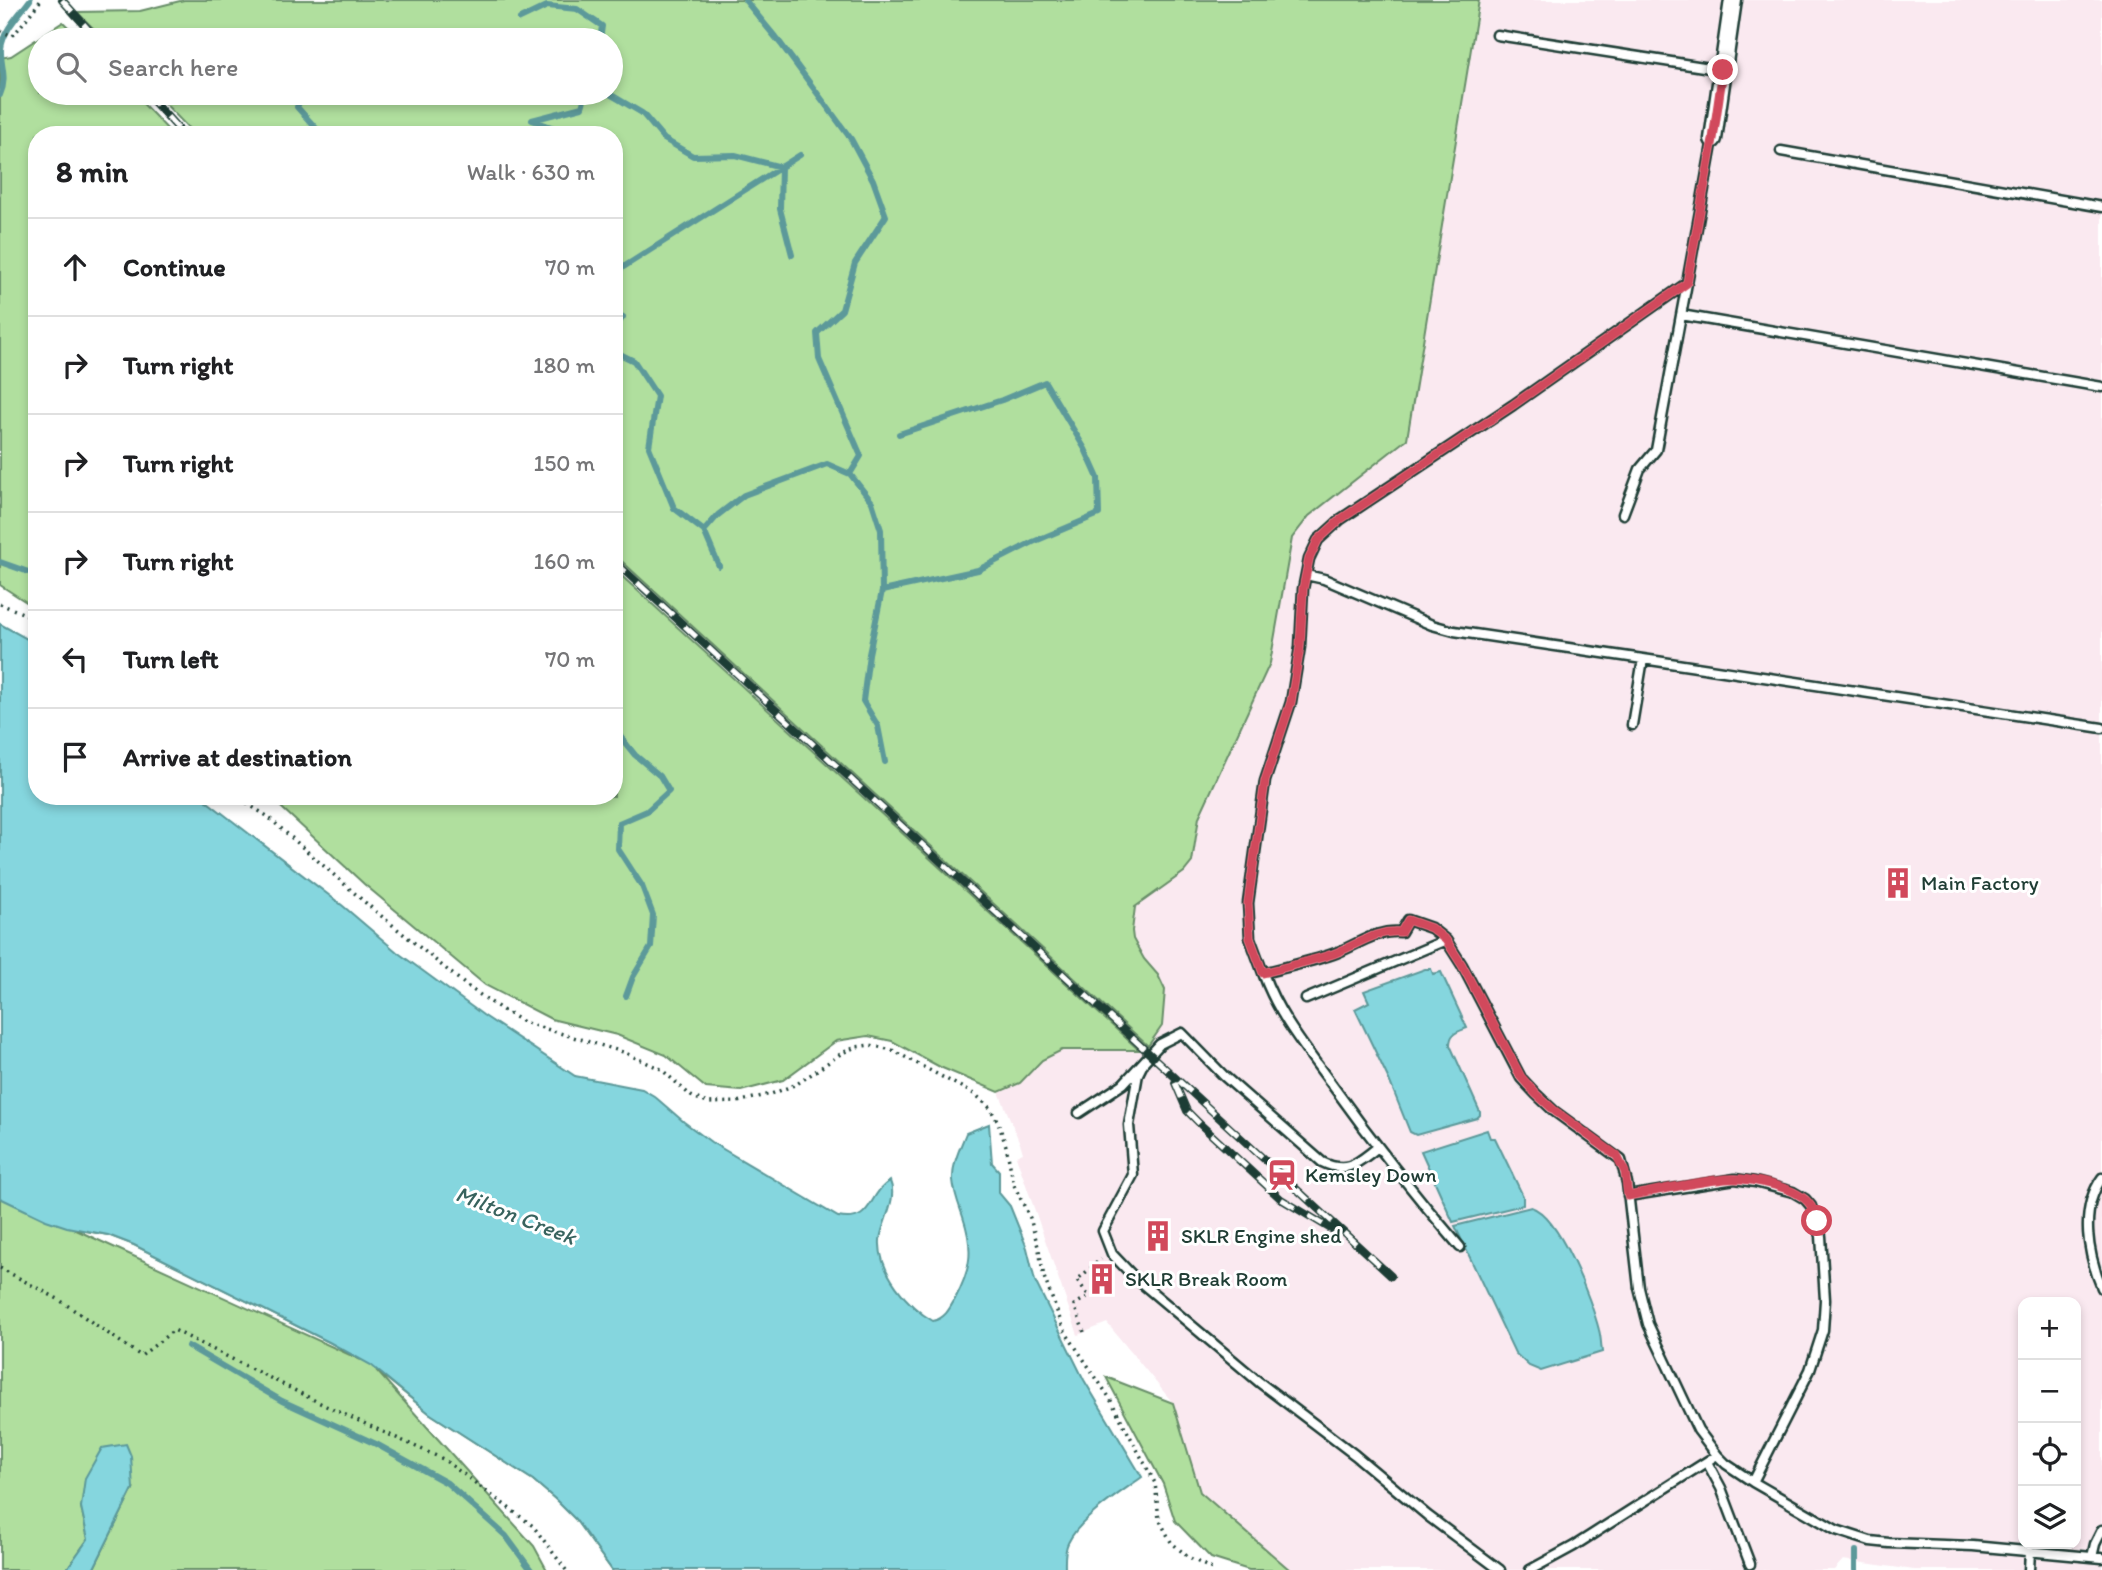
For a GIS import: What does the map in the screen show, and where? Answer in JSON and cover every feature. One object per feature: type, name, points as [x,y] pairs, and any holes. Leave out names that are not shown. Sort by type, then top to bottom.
[{"type":"street","points":[[1713,139],[1734,1]]},
{"type":"lane","points":[[1497,35],[1723,70]]},
{"type":"lane","points":[[1623,514],[1640,469],[1656,450],[1713,139]]},
{"type":"lane","points":[[1781,152],[2102,207]]},
{"type":"lane","points":[[1460,1247],[1402,1179],[1294,1031],[1275,1000],[1250,938],[1248,893],[1265,781],[1291,702],[1300,647],[1306,575],[1313,547],[1341,519],[1513,405],[1687,283]]},
{"type":"lane","points":[[1681,315],[2102,387]]},
{"type":"lane","points":[[1306,575],[1324,579],[1432,625],[1454,631],[2102,728]]},
{"type":"lane","points":[[1632,725],[1643,659]]},
{"type":"lane","points":[[1263,973],[1335,953],[1365,939],[1401,932],[1408,920],[1431,928],[1446,940],[1521,1077],[1555,1111],[1617,1156],[1625,1172],[1639,1289],[1648,1324],[1698,1430],[1726,1464],[1836,1530],[1870,1541],[1973,1546],[2102,1558]]},
{"type":"lane","points":[[1306,999],[1446,940]]},
{"type":"lane","points":[[1079,1113],[1123,1084],[1165,1040],[1184,1033],[1224,1076],[1322,1162],[1335,1167],[1350,1167],[1378,1147]]},
{"type":"lane","points":[[1143,1064],[1138,1074],[1129,1125],[1133,1175],[1103,1231],[1111,1251],[1133,1276],[1259,1382],[1500,1570]]},
{"type":"lane","points":[[2102,1178],[2093,1193],[2089,1224],[2091,1258],[2102,1289]]},
{"type":"lane","points":[[1628,1196],[1735,1179],[1793,1192],[1811,1206],[1821,1236],[1825,1300],[1823,1330],[1810,1370],[1753,1482]]},
{"type":"lane","points":[[1530,1570],[1574,1546],[1717,1455]]},
{"type":"lane","points":[[1707,1462],[1721,1488],[1750,1564]]},
{"type":"lane","points":[[2092,1557],[2102,1530]]},
{"type":"lane","points":[[2029,1570],[2030,1551]]},
{"type":"path","points":[[0,31],[13,36],[41,0]]},
{"type":"path","points":[[0,604],[28,616]]},
{"type":"path","points":[[250,805],[267,816],[368,905],[467,986],[505,1011],[523,1022],[623,1052],[661,1069],[691,1096],[706,1103],[737,1101],[771,1094],[797,1084],[842,1053],[870,1045],[892,1050],[976,1095],[990,1108],[998,1122],[1014,1185],[1030,1218],[1040,1250],[1044,1277],[1064,1331],[1109,1397],[1155,1483],[1159,1519],[1171,1542],[1188,1557],[1214,1570]]},
{"type":"path","points":[[1084,1332],[1074,1306],[1089,1296],[1077,1280],[1111,1251]]},
{"type":"path","points":[[0,1268],[58,1299],[141,1356],[174,1330],[326,1406],[443,1459],[533,1526],[566,1570]]},
{"type":"shaded area","points":[[1480,0],[2102,0],[2102,1570],[1914,1570],[1843,1560],[1834,1570],[1290,1570],[1200,1492],[1173,1403],[1107,1323],[1078,1335],[1016,1156],[1023,1153],[1021,1146],[999,1092],[1020,1083],[1042,1060],[1062,1050],[1139,1050],[1148,1046],[1163,983],[1135,947],[1135,907],[1192,862],[1199,817],[1270,663],[1292,538],[1309,516],[1407,439]]},
{"type":"green space","points":[[184,0],[1479,0],[1407,439],[1309,516],[1292,538],[1270,663],[1199,817],[1192,862],[1184,872],[1135,907],[1133,939],[1165,990],[1162,1026],[1148,1046],[623,562],[623,126],[186,126],[166,105],[623,105],[623,28],[93,28],[77,12],[140,11]]},
{"type":"green space","points":[[63,22],[69,28],[54,28]]},
{"type":"green space","points":[[28,45],[28,105],[144,105],[164,126],[28,126],[28,603],[0,585],[0,58],[11,56]]},
{"type":"green space","points":[[623,577],[1139,1050],[1062,1050],[1042,1060],[1020,1083],[999,1092],[940,1067],[892,1041],[868,1036],[836,1041],[783,1080],[741,1091],[706,1088],[666,1055],[617,1035],[551,1019],[485,985],[364,884],[279,805],[623,805]]},
{"type":"green space","points":[[0,1031],[591,1241],[612,1570],[575,1519],[533,1480],[429,1413],[376,1370],[534,1546],[547,1570],[93,1570],[133,1489],[81,1507],[88,1539],[66,1570],[0,1570]],"holes":[[[74,1229],[108,1235],[134,1245],[361,1360]]]},
{"type":"green space","points":[[1106,1377],[1173,1403],[1200,1492],[1290,1570],[1249,1570],[1211,1558],[1175,1521],[1163,1484]]},
{"type":"water","name":"Milton Creek","points":[[0,624],[28,639],[28,805],[212,805],[343,906],[397,952],[483,1015],[575,1076],[642,1089],[711,1142],[838,1217],[850,1218],[864,1212],[877,1193],[890,1181],[891,1203],[880,1240],[884,1264],[896,1287],[914,1307],[933,1321],[944,1316],[951,1307],[965,1278],[969,1259],[969,1240],[954,1185],[955,1162],[966,1133],[989,1124],[992,1163],[999,1171],[999,1193],[1010,1206],[1027,1248],[1035,1281],[1084,1380],[1142,1477],[1101,1507],[1073,1534],[1066,1549],[1065,1570],[612,1570],[575,1519],[533,1480],[429,1413],[371,1365],[134,1245],[108,1235],[46,1220],[0,1198]]},
{"type":"water","points":[[1431,969],[1433,974],[1441,972],[1467,1028],[1453,1035],[1450,1045],[1480,1115],[1416,1135],[1410,1132],[1355,1009],[1369,1002],[1364,991]]},
{"type":"water","points":[[1487,1130],[1490,1138],[1495,1138],[1523,1196],[1523,1205],[1453,1222],[1421,1151]]},
{"type":"water","points":[[1531,1207],[1553,1226],[1573,1261],[1595,1317],[1602,1352],[1541,1371],[1529,1366],[1515,1353],[1455,1226]]},
{"type":"water","points":[[126,1444],[131,1456],[133,1489],[93,1570],[66,1570],[88,1539],[81,1507],[85,1478],[102,1448]]},
{"type":"waterway","points":[[0,95],[3,83],[2,42],[12,23],[30,0]]},
{"type":"waterway","points":[[745,0],[851,139],[873,180],[886,216],[855,263],[842,310],[817,333],[819,359],[861,456],[850,474]]},
{"type":"waterway","points":[[520,19],[547,6],[577,9],[602,28]]},
{"type":"waterway","points":[[623,102],[642,113],[664,139],[693,156],[735,155],[781,167],[780,209],[792,255]]},
{"type":"waterway","points":[[298,105],[314,126]]},
{"type":"waterway","points":[[549,126],[532,120],[583,105]]},
{"type":"waterway","points":[[623,267],[800,155]]},
{"type":"waterway","points":[[623,356],[634,361],[657,396],[649,447],[674,508],[704,531],[719,566]]},
{"type":"waterway","points":[[882,591],[978,570],[1033,542],[1099,514],[1098,478],[1085,449],[1045,382],[1002,400],[899,434]]},
{"type":"waterway","points":[[704,531],[718,515],[744,495],[827,464],[850,474],[872,502],[881,530],[882,591],[863,701],[878,726],[885,762]]},
{"type":"waterway","points":[[0,562],[28,572]]},
{"type":"waterway","points":[[623,740],[635,755],[660,776],[669,791],[647,811],[619,823],[618,849],[642,886],[653,915],[651,947],[633,977],[626,996]]},
{"type":"waterway","points":[[188,1346],[282,1401],[376,1444],[447,1483],[506,1536],[531,1570]]},
{"type":"waterway","points":[[1856,1551],[1856,1570]]},
{"type":"railway","points":[[62,0],[87,28]]},
{"type":"railway","points":[[157,105],[176,126]]},
{"type":"railway","points":[[623,569],[1391,1276]]},
{"type":"railway","points":[[1175,1083],[1187,1111],[1201,1125],[1281,1199],[1331,1229]]},
{"type":"place","name":"Main Factory","points":[[1898,883]]},
{"type":"place","name":"Kemsley Down","points":[[1282,1175]]},
{"type":"place","name":"SKLR Engine shed","points":[[1158,1236]]},
{"type":"place","name":"SKLR Break Room","points":[[1102,1279]]},
{"type":"route","points":[[1723,70],[1687,283],[1513,405],[1341,519],[1313,547],[1303,589],[1300,647],[1291,702],[1265,781],[1248,893],[1248,928],[1263,973],[1335,953],[1360,940],[1401,932],[1408,920],[1431,928],[1452,948],[1521,1077],[1555,1111],[1621,1160],[1628,1196],[1735,1179],[1793,1192],[1811,1206],[1817,1221]]}]
